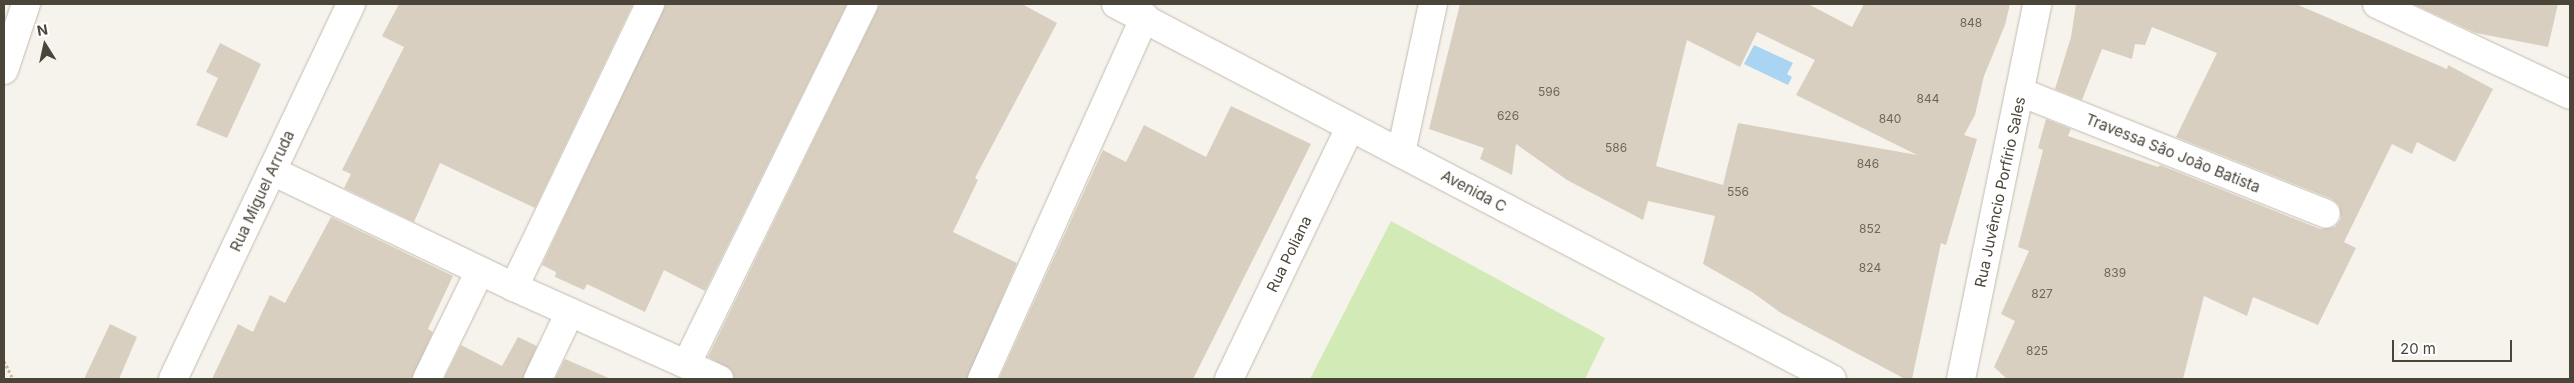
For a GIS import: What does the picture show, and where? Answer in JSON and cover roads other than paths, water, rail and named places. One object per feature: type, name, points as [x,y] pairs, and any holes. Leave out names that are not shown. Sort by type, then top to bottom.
[{"type":"street","points":[[4,70],[26,4]]},
{"type":"street","name":"Rua Miguel Arruda","points":[[173,379],[351,4]]},
{"type":"street","points":[[514,287],[650,4]]},
{"type":"street","points":[[686,363],[864,4]]},
{"type":"street","name":"Avenida C","points":[[1116,4],[1145,17],[1350,128],[1832,379]]},
{"type":"street","points":[[1401,153],[1433,4]]},
{"type":"street","name":"Rua Juvêncio Porfírio Sales","points":[[1960,379],[2037,4]]},
{"type":"street","points":[[2377,4],[2570,95]]},
{"type":"street","points":[[982,379],[1145,17]]},
{"type":"street","name":"Travessa São João Batista","points":[[2020,92],[2326,214]]},
{"type":"street","name":"Rua Poliana","points":[[1229,379],[1350,128]]},
{"type":"street","points":[[272,171],[514,287],[719,379]]},
{"type":"street","points":[[427,379],[480,271]]},
{"type":"street","points":[[538,379],[570,312]]},
{"type":"water","points":[[1754,45],[1793,63],[1787,74],[1792,77],[1788,85],[1744,64]]}]
